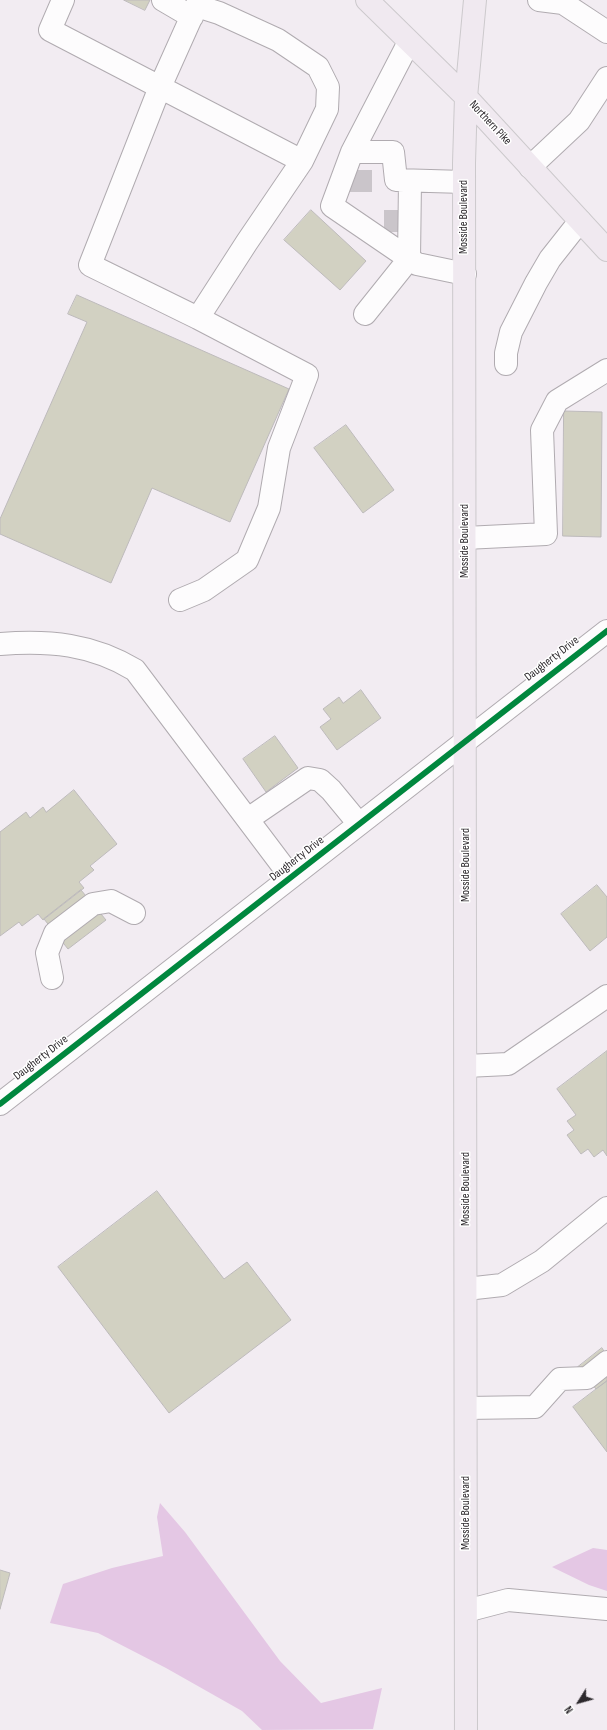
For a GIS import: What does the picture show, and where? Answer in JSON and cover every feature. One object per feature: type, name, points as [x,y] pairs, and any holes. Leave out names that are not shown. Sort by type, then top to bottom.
[{"type":"main road","name":"Northern Pike","points":[[367,0],[466,97],[607,250]]},
{"type":"main road","name":"Mosside Boulevard","points":[[466,1730],[466,741],[464,182],[466,97],[475,0]]},
{"type":"street","points":[[63,0],[50,30],[302,161]]},
{"type":"street","points":[[163,0],[219,13],[278,40],[318,68],[328,87],[327,109],[302,161],[246,242],[198,318]]},
{"type":"street","points":[[539,0],[563,1],[607,32]]},
{"type":"street","points":[[180,600],[204,590],[247,560],[269,508],[279,448],[306,375],[198,318],[90,265],[160,87],[196,8]]},
{"type":"street","points":[[409,42],[352,152],[345,181],[332,206],[399,246],[417,264],[465,274]]},
{"type":"street","points":[[530,167],[580,121],[607,78]]},
{"type":"street","points":[[352,152],[393,152],[399,246],[365,314]]},
{"type":"street","points":[[395,181],[464,182]]},
{"type":"street","points":[[395,181],[395,206]]},
{"type":"street","points":[[506,364],[506,353],[511,332],[536,283],[550,259],[580,221]]},
{"type":"street","points":[[465,538],[546,534],[542,430],[557,401],[607,370]]},
{"type":"street","name":"Daugherty Drive","points":[[0,1104],[607,631]]},
{"type":"street","points":[[0,644],[28,642],[70,645],[114,659],[135,670],[291,877]]},
{"type":"street","points":[[248,819],[308,778],[320,780],[331,790],[359,824]]},
{"type":"street","points":[[52,978],[47,953],[55,933],[93,904],[111,901],[134,913]]},
{"type":"street","points":[[466,1066],[508,1064],[607,996]]},
{"type":"street","points":[[466,1289],[502,1285],[542,1261],[607,1208]]},
{"type":"street","points":[[466,1408],[535,1407],[560,1379],[587,1378],[607,1362]]},
{"type":"street","points":[[466,1611],[508,1600],[607,1610]]},
{"type":"shaded area","points":[[160,1503],[185,1532],[280,1661],[321,1703],[382,1688],[373,1729],[262,1730],[242,1711],[166,1668],[98,1633],[50,1623],[63,1584],[112,1568],[163,1556],[157,1517]]},
{"type":"shaded area","points":[[593,1548],[607,1550],[607,1591],[589,1585],[552,1567]]},
{"type":"building","points":[[124,0],[150,0],[145,10]]},
{"type":"building","points":[[311,210],[366,261],[340,290],[284,240]]},
{"type":"building","points":[[77,295],[289,389],[230,522],[152,488],[111,583],[0,534],[0,519],[87,322],[68,314]]},
{"type":"building","points":[[564,411],[602,412],[601,537],[563,536]]},
{"type":"building","points":[[346,425],[394,490],[363,513],[314,448]]},
{"type":"building","points":[[361,690],[381,718],[337,750],[320,727],[331,719],[323,709],[339,697],[343,703]]},
{"type":"building","points":[[275,736],[298,768],[266,792],[243,759]]},
{"type":"building","points":[[74,790],[117,844],[90,866],[94,870],[79,882],[84,888],[43,920],[38,914],[22,926],[19,922],[0,936],[0,832],[26,812],[30,818],[43,807],[46,812]]},
{"type":"building","points":[[597,885],[607,897],[607,937],[590,951],[561,914]]},
{"type":"building","points":[[81,890],[106,920],[68,949],[44,919]]},
{"type":"building","points":[[607,1051],[607,1156],[603,1150],[594,1157],[588,1149],[581,1154],[567,1135],[574,1130],[567,1121],[576,1115],[557,1089]]},
{"type":"building","points":[[157,1191],[224,1279],[247,1262],[291,1320],[169,1413],[58,1267]]},
{"type":"building","points":[[602,1348],[607,1356],[607,1381],[596,1389],[578,1367]]},
{"type":"building","points":[[607,1381],[607,1452],[573,1407]]},
{"type":"building","points":[[0,1570],[10,1573],[0,1609]]},
{"type":"tunnel","points":[[350,181],[378,181]]},
{"type":"tunnel","points":[[395,206],[395,232]]},
{"type":"cycle path","points":[[0,1104],[607,631]]}]
